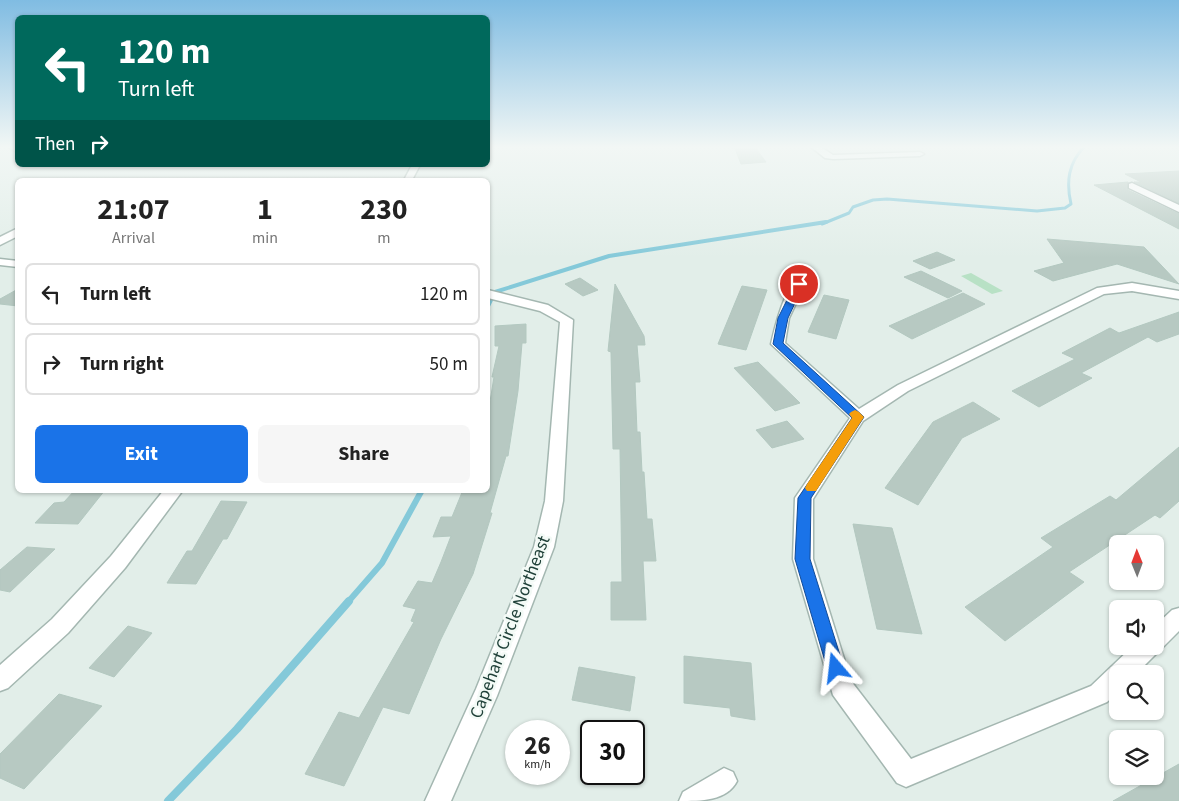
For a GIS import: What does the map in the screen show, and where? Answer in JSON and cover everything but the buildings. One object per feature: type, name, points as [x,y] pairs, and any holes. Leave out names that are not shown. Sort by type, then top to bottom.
[{"type":"street","points":[[1132,186],[1179,209]]},
{"type":"street","points":[[0,242],[15,233]]},
{"type":"street","points":[[0,262],[15,264]]},
{"type":"street","points":[[799,284],[783,318],[778,344],[858,417]]},
{"type":"street","points":[[1109,684],[1099,694],[906,774],[841,687],[802,559],[804,498],[858,417],[903,388],[1101,291],[1132,286],[1179,295]]},
{"type":"street","name":"Capehart Circle Northeast","points":[[438,801],[485,696],[544,547],[554,500],[566,320],[544,308],[490,294]]},
{"type":"street","points":[[0,680],[60,626],[118,562],[172,493]]},
{"type":"street","points":[[1164,631],[1179,617]]},
{"type":"street","points":[[1129,665],[1139,655]]},
{"type":"street","points":[[692,801],[724,781]]},
{"type":"green space","points":[[971,273],[1003,291],[992,294],[961,276]]},
{"type":"waterway","points":[[822,224],[849,213],[853,207],[873,200],[887,199],[1037,211],[1065,208],[1071,204],[1069,183]]},
{"type":"waterway","points":[[490,302],[495,292],[609,256],[826,222]]},
{"type":"waterway","points":[[348,602],[382,563],[420,493]]},
{"type":"waterway","points":[[168,801],[237,729],[349,601]]},
{"type":"slow traffic","points":[[811,488],[858,417],[855,414]]},
{"type":"route","points":[[799,284],[783,318],[778,344],[858,417],[804,498],[802,559],[836,668]]}]
